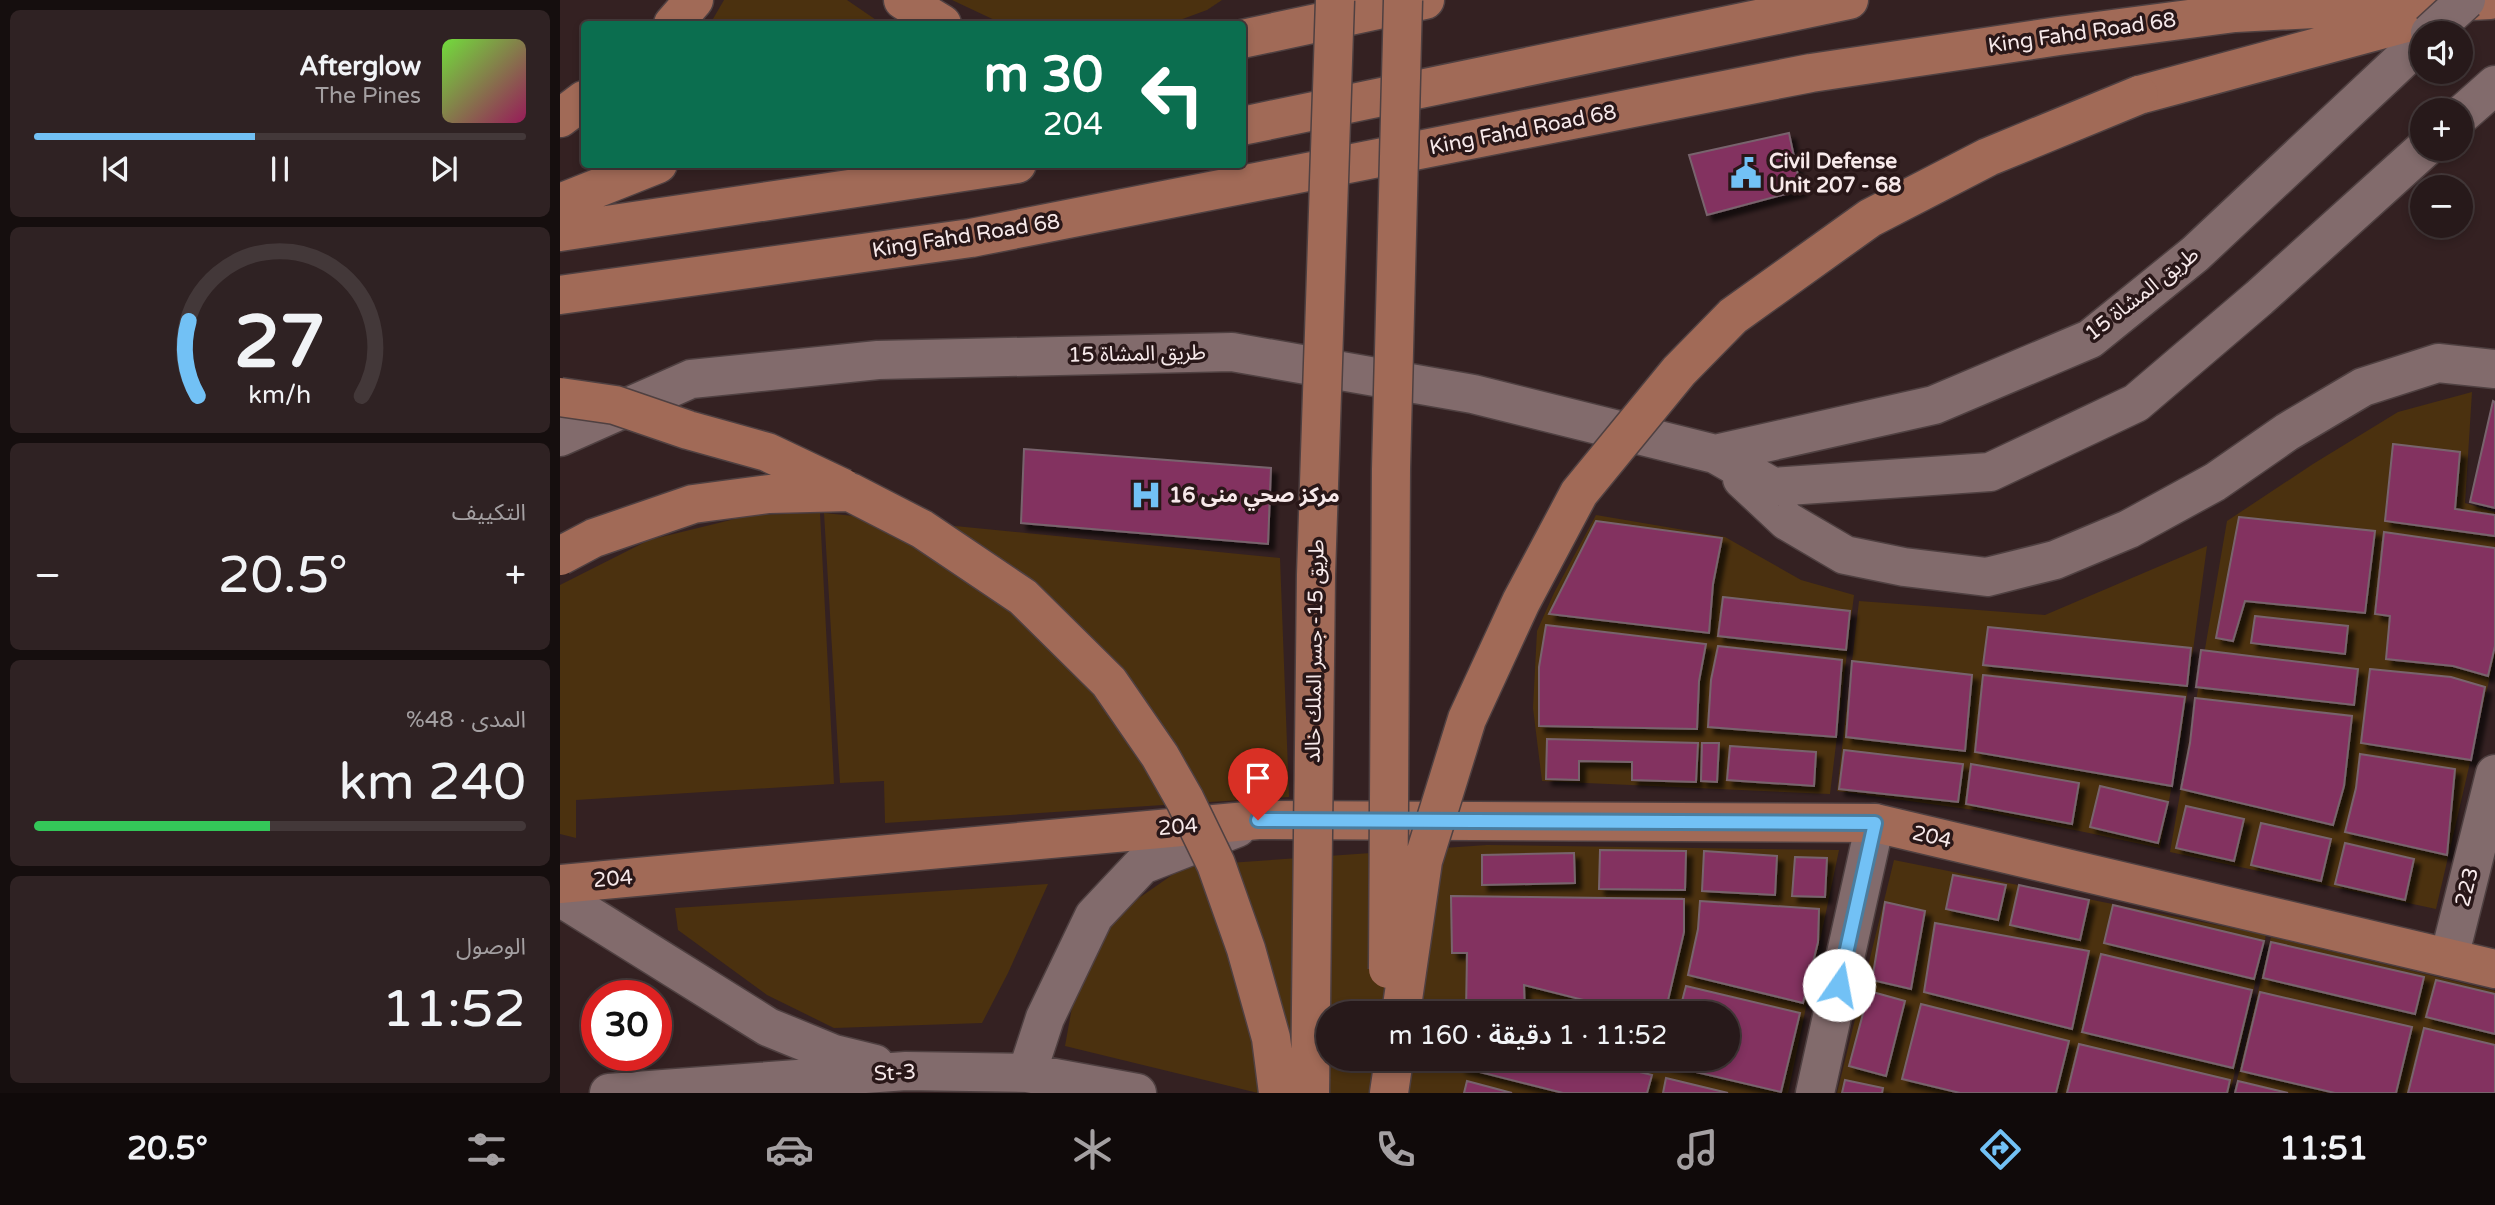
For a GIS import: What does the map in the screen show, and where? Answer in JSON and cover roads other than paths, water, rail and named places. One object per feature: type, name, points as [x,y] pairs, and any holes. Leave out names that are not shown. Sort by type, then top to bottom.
[{"type":"main road","points":[[676,21],[694,0]]},
{"type":"main road","points":[[903,0],[937,21]]},
{"type":"main road","name":"طريق 15- جسر الملك خالد","points":[[1310,1093],[1316,575],[1335,0]]},
{"type":"main road","points":[[1388,1001],[1391,469],[1403,0]]},
{"type":"main road","points":[[1246,38],[1425,0]]},
{"type":"main road","points":[[1246,126],[1849,0]]},
{"type":"main road","points":[[1403,1001],[1423,861],[1467,719],[1521,602],[1579,493],[1679,370],[1733,316],[1870,218],[1988,157],[2139,95],[2189,79],[2491,0]]},
{"type":"main road","name":"King Fahd Road 68","points":[[560,295],[971,238],[1811,73],[2235,13],[2491,0]]},
{"type":"main road","points":[[560,118],[581,102]]},
{"type":"main road","points":[[560,203],[648,168]]},
{"type":"main road","points":[[560,232],[990,168]]},
{"type":"main road","points":[[560,397],[615,405],[688,430],[767,452],[922,529],[1023,597],[1109,682],[1160,756],[1216,863],[1246,949],[1271,1038],[1278,1093]]},
{"type":"main road","points":[[560,556],[594,538],[693,504],[769,494],[850,492]]},
{"type":"main road","name":"204","points":[[560,884],[1258,820],[1875,823],[2495,969]]},
{"type":"main road","points":[[1388,1071],[1389,1093]]},
{"type":"main road","points":[[1389,1093],[1392,1071]]},
{"type":"street","points":[[2443,21],[2466,0]]},
{"type":"street","name":"طريق المشاة 15","points":[[1715,454],[1934,405],[2090,339],[2195,254],[2410,52]]},
{"type":"street","points":[[2473,104],[2495,85]]},
{"type":"street","name":"طريق المشاة 15","points":[[560,437],[691,379],[878,360],[1232,352],[1473,394],[1715,454],[1773,487],[1990,472],[2136,403],[2259,298],[2411,161]]},
{"type":"street","points":[[1715,454],[1787,521],[1845,555],[1904,567],[1987,577],[2055,560],[2129,529],[2215,482],[2287,432],[2363,387],[2438,363],[2495,369]]},
{"type":"street","name":"223","points":[[2449,958],[2495,774]]},
{"type":"street","points":[[1027,1073],[1045,1017],[1094,916],[1142,865],[1258,820]]},
{"type":"street","points":[[1815,1093],[1875,823]]},
{"type":"street","points":[[560,897],[768,1027],[834,1054],[906,1071]]},
{"type":"street","name":"St-3","points":[[609,1093],[906,1071],[1027,1073],[1137,1093]]},
{"type":"place","name":"Civil Defense Unit 207 - 68","points":[[1746,173]]},
{"type":"place","name":"مركز صحي منى 16","points":[[1146,495]]}]
